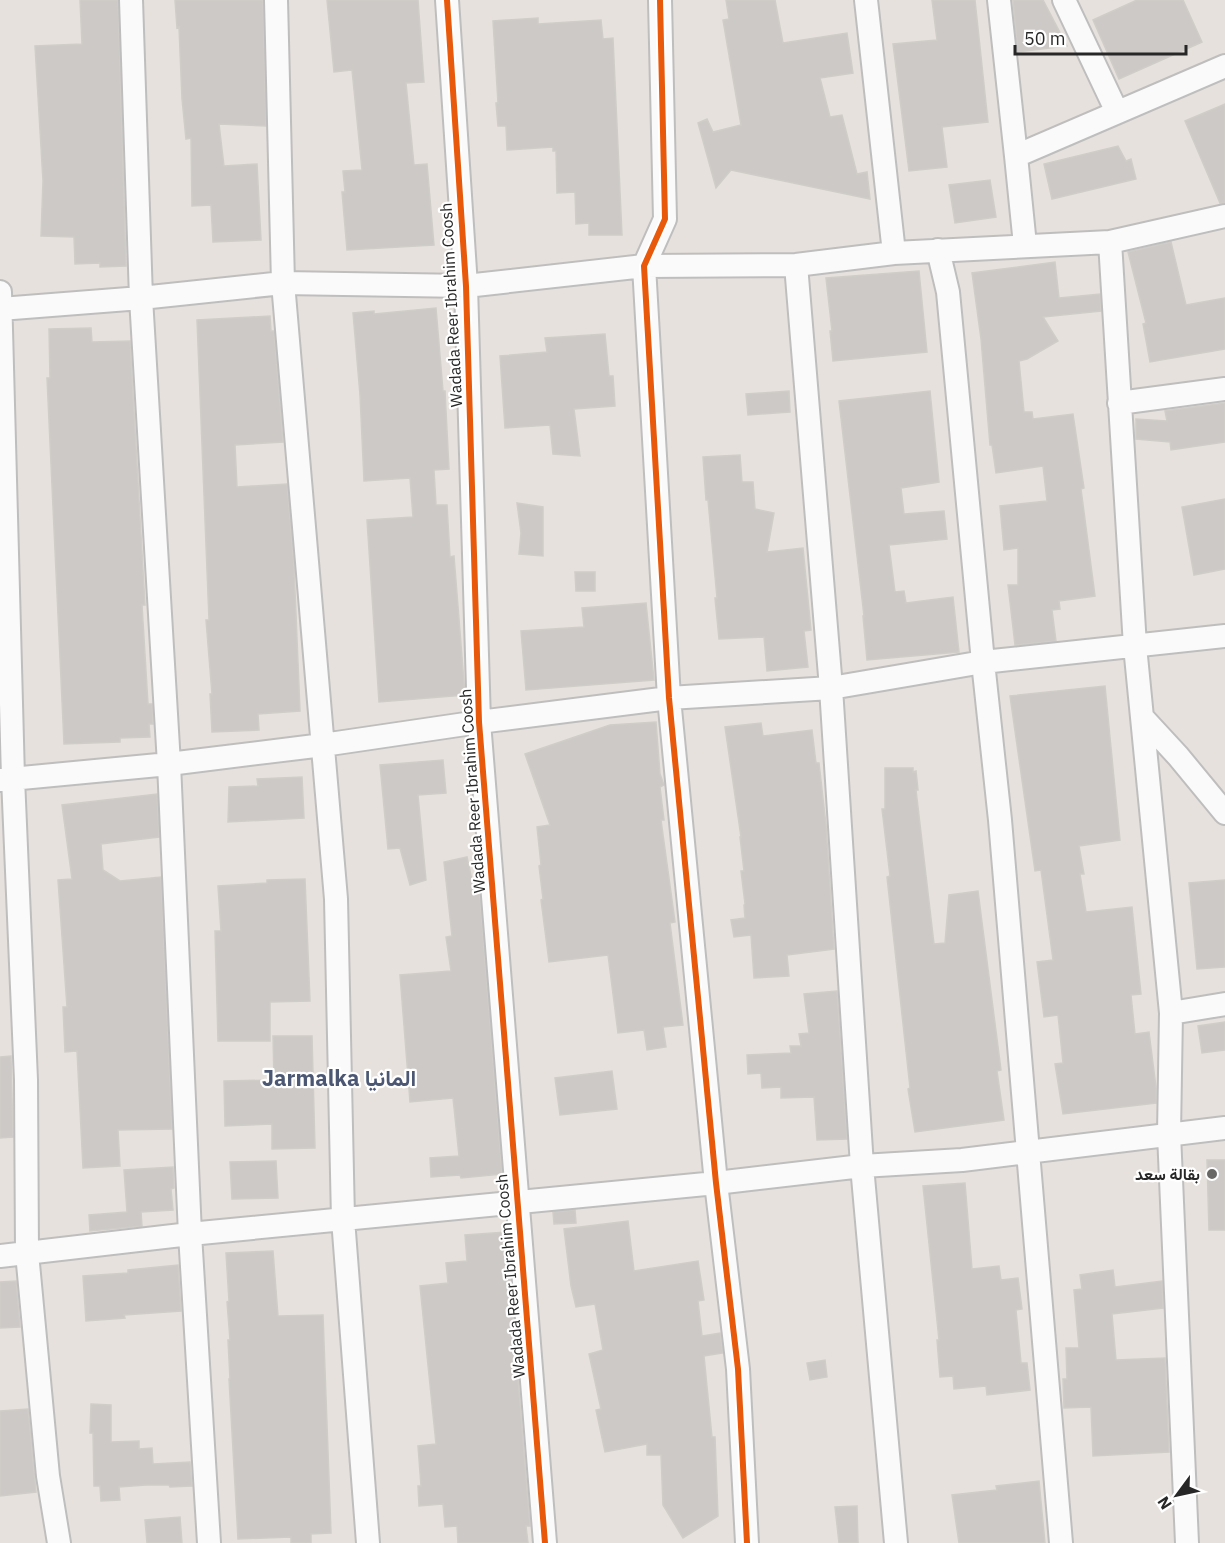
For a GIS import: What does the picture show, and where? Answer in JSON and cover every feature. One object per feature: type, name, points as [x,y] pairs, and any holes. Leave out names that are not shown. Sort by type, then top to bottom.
[{"type":"street","points":[[131,0],[141,298],[169,764],[190,1234],[208,1543]]},
{"type":"street","points":[[276,0],[283,283],[336,899],[343,1219],[368,1543]]},
{"type":"street","name":"Wadada Reer Ibrahim Coosh","points":[[447,0],[466,286],[479,722],[544,1543]]},
{"type":"street","points":[[660,0],[664,219],[644,266],[669,698],[716,1183],[738,1369],[747,1543]]},
{"type":"street","points":[[866,0],[894,253]]},
{"type":"street","points":[[999,0],[1025,245]]},
{"type":"street","points":[[1064,0],[1117,112]]},
{"type":"street","points":[[1016,156],[1225,66]]},
{"type":"street","points":[[0,309],[141,298],[283,283],[466,286],[644,266],[796,265],[894,253],[1110,242],[1225,216]]},
{"type":"street","points":[[1110,242],[1135,646],[1171,1013],[1169,1134],[1187,1543]]},
{"type":"street","points":[[938,250],[948,292],[1000,820],[1061,1543]]},
{"type":"street","points":[[796,265],[831,688],[862,1166],[896,1543]]},
{"type":"street","points":[[0,292],[7,779],[26,1080],[27,1253],[48,1476],[59,1543]]},
{"type":"street","points":[[1119,403],[1225,389]]},
{"type":"street","points":[[7,779],[169,764],[669,698],[831,688],[983,662],[1225,636]]},
{"type":"street","points":[[1142,717],[1225,813]]},
{"type":"street","points":[[1171,1013],[1225,1004]]},
{"type":"street","points":[[0,1256],[190,1234],[716,1183],[862,1166],[962,1160],[1225,1128]]},
{"type":"building","points":[[80,0],[118,0],[126,266],[100,267],[100,263],[75,264],[74,237],[41,236],[43,181],[35,46],[82,44]]},
{"type":"building","points":[[175,0],[263,0],[266,126],[219,124],[224,166],[257,164],[261,240],[213,242],[211,205],[192,206],[191,138],[186,139],[179,27],[177,28]]},
{"type":"building","points":[[327,0],[418,0],[424,82],[406,83],[414,165],[427,164],[434,245],[347,250],[342,192],[345,192],[343,171],[362,170],[352,70],[334,72]]},
{"type":"building","points":[[726,0],[775,0],[783,43],[847,33],[853,73],[820,78],[830,117],[842,115],[857,174],[867,172],[870,199],[731,170],[716,188],[698,123],[707,119],[713,132],[741,125],[723,20],[729,19]]},
{"type":"building","points":[[932,0],[975,0],[988,122],[942,127],[947,167],[909,171],[893,44],[937,40]]},
{"type":"building","points":[[1013,0],[1043,0],[1067,46],[1018,52]]},
{"type":"building","points":[[1137,0],[1183,0],[1202,42],[1119,79],[1093,20]]},
{"type":"building","points":[[538,18],[538,24],[601,20],[603,39],[613,38],[622,235],[589,235],[589,223],[576,224],[575,192],[557,193],[556,151],[553,151],[553,147],[507,150],[506,126],[498,126],[493,21]]},
{"type":"building","points":[[1225,104],[1225,203],[1220,203],[1185,121]]},
{"type":"building","points":[[1118,146],[1126,161],[1131,159],[1136,179],[1052,199],[1044,164]]},
{"type":"building","points":[[990,180],[996,217],[955,223],[949,185]]},
{"type":"building","points":[[1171,242],[1186,305],[1225,298],[1225,349],[1150,362],[1143,324],[1146,323],[1128,252]]},
{"type":"building","points":[[1055,262],[1059,298],[1100,294],[1101,311],[1043,317],[1058,341],[1027,359],[1019,361],[1024,412],[1032,412],[1033,419],[1073,414],[1084,488],[1081,489],[1095,596],[1059,601],[1060,609],[1052,610],[1056,641],[1015,645],[1008,585],[1018,585],[1018,548],[1004,550],[1000,506],[1047,501],[1043,466],[996,473],[992,445],[990,445],[981,339],[972,273]]},
{"type":"building","points":[[919,271],[927,352],[833,361],[826,278]]},
{"type":"building","points":[[436,308],[443,391],[445,391],[449,469],[434,470],[436,505],[447,505],[450,557],[454,556],[465,695],[379,702],[367,520],[413,517],[410,478],[364,481],[353,313],[374,311],[374,314]]},
{"type":"building","points":[[270,316],[271,331],[274,331],[283,442],[235,445],[237,487],[287,484],[294,566],[300,711],[258,714],[259,730],[212,732],[210,694],[212,694],[206,620],[209,620],[197,320]]},
{"type":"building","points":[[91,328],[92,342],[130,341],[145,605],[142,605],[148,704],[152,704],[153,724],[149,724],[150,737],[120,738],[120,742],[64,744],[47,378],[50,378],[49,329]]},
{"type":"building","points":[[605,334],[609,376],[613,376],[615,406],[574,409],[580,456],[553,454],[550,425],[505,428],[500,356],[547,352],[545,338]]},
{"type":"building","points":[[789,391],[790,412],[748,415],[746,394]]},
{"type":"building","points":[[930,391],[939,482],[901,488],[904,514],[944,511],[947,539],[889,545],[895,592],[904,591],[906,603],[953,597],[959,652],[867,660],[839,401]]},
{"type":"building","points":[[1225,403],[1225,442],[1171,450],[1170,442],[1136,439],[1136,419],[1167,421],[1165,411]]},
{"type":"building","points":[[740,455],[742,482],[753,482],[755,509],[774,513],[767,552],[803,548],[811,630],[804,631],[808,667],[767,671],[764,637],[719,639],[703,457]]},
{"type":"building","points":[[1225,499],[1225,569],[1194,575],[1182,507]]},
{"type":"building","points":[[517,503],[543,507],[543,556],[519,554],[521,533]]},
{"type":"building","points":[[575,572],[595,572],[595,591],[576,591]]},
{"type":"building","points":[[646,603],[654,680],[526,690],[521,631],[584,627],[582,608]]},
{"type":"building","points":[[1105,686],[1120,840],[1079,846],[1084,874],[1080,874],[1086,912],[1132,907],[1141,994],[1131,995],[1135,1034],[1149,1032],[1156,1103],[1063,1114],[1055,1064],[1063,1063],[1058,1015],[1044,1017],[1037,962],[1053,960],[1041,870],[1035,871],[1010,696]]},
{"type":"building","points":[[656,722],[660,774],[664,785],[660,787],[664,820],[661,820],[675,922],[670,923],[683,1025],[663,1027],[666,1047],[647,1050],[644,1030],[618,1033],[608,955],[549,962],[541,900],[543,899],[537,827],[550,825],[525,754],[610,725]]},
{"type":"building","points":[[761,723],[763,736],[812,730],[816,763],[819,763],[826,825],[834,949],[787,955],[789,976],[754,978],[751,935],[734,937],[731,920],[745,918],[741,871],[744,871],[725,727]]},
{"type":"building","points":[[443,760],[446,793],[418,795],[426,880],[410,885],[400,848],[388,849],[380,765]]},
{"type":"building","points":[[885,768],[913,768],[913,772],[916,771],[918,790],[916,790],[934,944],[945,943],[949,895],[978,891],[1001,1070],[997,1071],[1004,1120],[915,1132],[908,1089],[910,1088],[887,877],[890,876],[882,809],[885,809]]},
{"type":"building","points":[[302,777],[304,818],[228,822],[229,787],[258,786],[257,779]]},
{"type":"building","points":[[157,794],[159,837],[101,844],[103,870],[120,881],[161,877],[172,1129],[118,1130],[120,1166],[83,1168],[77,1051],[65,1052],[63,1007],[67,1007],[58,880],[72,879],[62,805]]},
{"type":"building","points":[[467,857],[473,885],[479,885],[502,1174],[461,1178],[460,1175],[431,1177],[430,1158],[459,1156],[453,1098],[410,1102],[400,975],[451,971],[446,937],[452,936],[444,862]]},
{"type":"building","points":[[305,879],[310,1001],[270,1002],[270,1041],[218,1041],[215,931],[221,931],[218,886],[267,883],[267,880]]},
{"type":"building","points":[[1225,880],[1225,967],[1197,969],[1189,883]]},
{"type":"building","points":[[837,991],[847,1139],[817,1140],[814,1097],[781,1098],[781,1087],[762,1088],[761,1073],[748,1074],[747,1055],[791,1053],[790,1046],[801,1046],[799,1034],[809,1033],[804,994]]},
{"type":"building","points":[[1225,1022],[1225,1050],[1202,1053],[1198,1026]]},
{"type":"building","points":[[273,1036],[312,1036],[315,1148],[272,1149],[272,1124],[225,1126],[224,1081],[274,1080]]},
{"type":"building","points":[[11,1056],[13,1137],[0,1138],[0,1057]]},
{"type":"building","points":[[612,1071],[617,1109],[560,1115],[555,1078]]},
{"type":"building","points":[[1207,1160],[1225,1160],[1225,1230],[1209,1230]]},
{"type":"building","points":[[276,1161],[278,1198],[232,1199],[230,1162]]},
{"type":"building","points":[[173,1167],[174,1188],[171,1189],[173,1210],[141,1212],[142,1226],[90,1231],[89,1215],[127,1212],[124,1170]]},
{"type":"building","points":[[965,1183],[972,1269],[999,1266],[1001,1280],[1018,1278],[1022,1309],[1016,1310],[1021,1363],[1027,1363],[1030,1390],[987,1395],[986,1386],[954,1389],[953,1376],[940,1377],[937,1340],[939,1340],[923,1186]]},
{"type":"building","points":[[575,1210],[576,1223],[554,1224],[553,1212]]},
{"type":"building","points":[[628,1221],[634,1271],[698,1261],[704,1300],[698,1301],[702,1336],[720,1333],[723,1353],[704,1356],[712,1437],[715,1437],[718,1516],[683,1538],[663,1505],[661,1455],[647,1455],[647,1444],[605,1452],[596,1410],[601,1409],[589,1354],[603,1350],[595,1304],[576,1307],[571,1286],[564,1229]]},
{"type":"building","points":[[506,1232],[530,1526],[526,1526],[528,1543],[458,1543],[457,1526],[445,1527],[443,1504],[419,1506],[418,1486],[421,1486],[418,1446],[436,1444],[420,1286],[448,1283],[446,1263],[467,1261],[465,1235]]},
{"type":"building","points":[[273,1251],[278,1316],[323,1315],[331,1533],[311,1534],[311,1543],[291,1543],[291,1537],[238,1539],[229,1379],[228,1340],[230,1340],[226,1253]]},
{"type":"building","points":[[178,1265],[181,1311],[124,1315],[125,1318],[86,1321],[83,1276],[128,1273],[128,1270]]},
{"type":"building","points":[[1113,1270],[1115,1287],[1162,1281],[1163,1308],[1112,1314],[1116,1360],[1165,1358],[1169,1452],[1093,1456],[1091,1407],[1064,1408],[1063,1379],[1067,1379],[1066,1348],[1079,1348],[1074,1290],[1082,1289],[1080,1275]]},
{"type":"building","points":[[16,1281],[20,1327],[0,1328],[0,1282]]},
{"type":"building","points":[[825,1360],[827,1377],[810,1380],[807,1363]]},
{"type":"building","points":[[91,1404],[111,1405],[111,1442],[139,1441],[139,1449],[152,1448],[153,1464],[190,1462],[192,1486],[119,1487],[120,1500],[101,1501],[100,1486],[94,1486],[93,1433],[90,1433]]},
{"type":"building","points":[[28,1409],[36,1492],[0,1496],[0,1411]]},
{"type":"building","points":[[1039,1481],[1045,1543],[959,1543],[952,1495],[997,1490],[996,1486]]},
{"type":"building","points":[[857,1506],[858,1543],[839,1543],[835,1507]]},
{"type":"building","points":[[180,1517],[182,1543],[147,1543],[145,1520]]},
{"type":"cycle path","points":[[447,0],[466,286],[479,722],[545,1543]]},
{"type":"cycle path","points":[[660,0],[665,219],[644,266],[669,698],[716,1183],[738,1369],[747,1543]]},
{"type":"place","name":"بقالة سعد","points":[[1212,1174]]},
{"type":"district","name":"Jarmalka المانيا","points":[[339,1077]]}]
